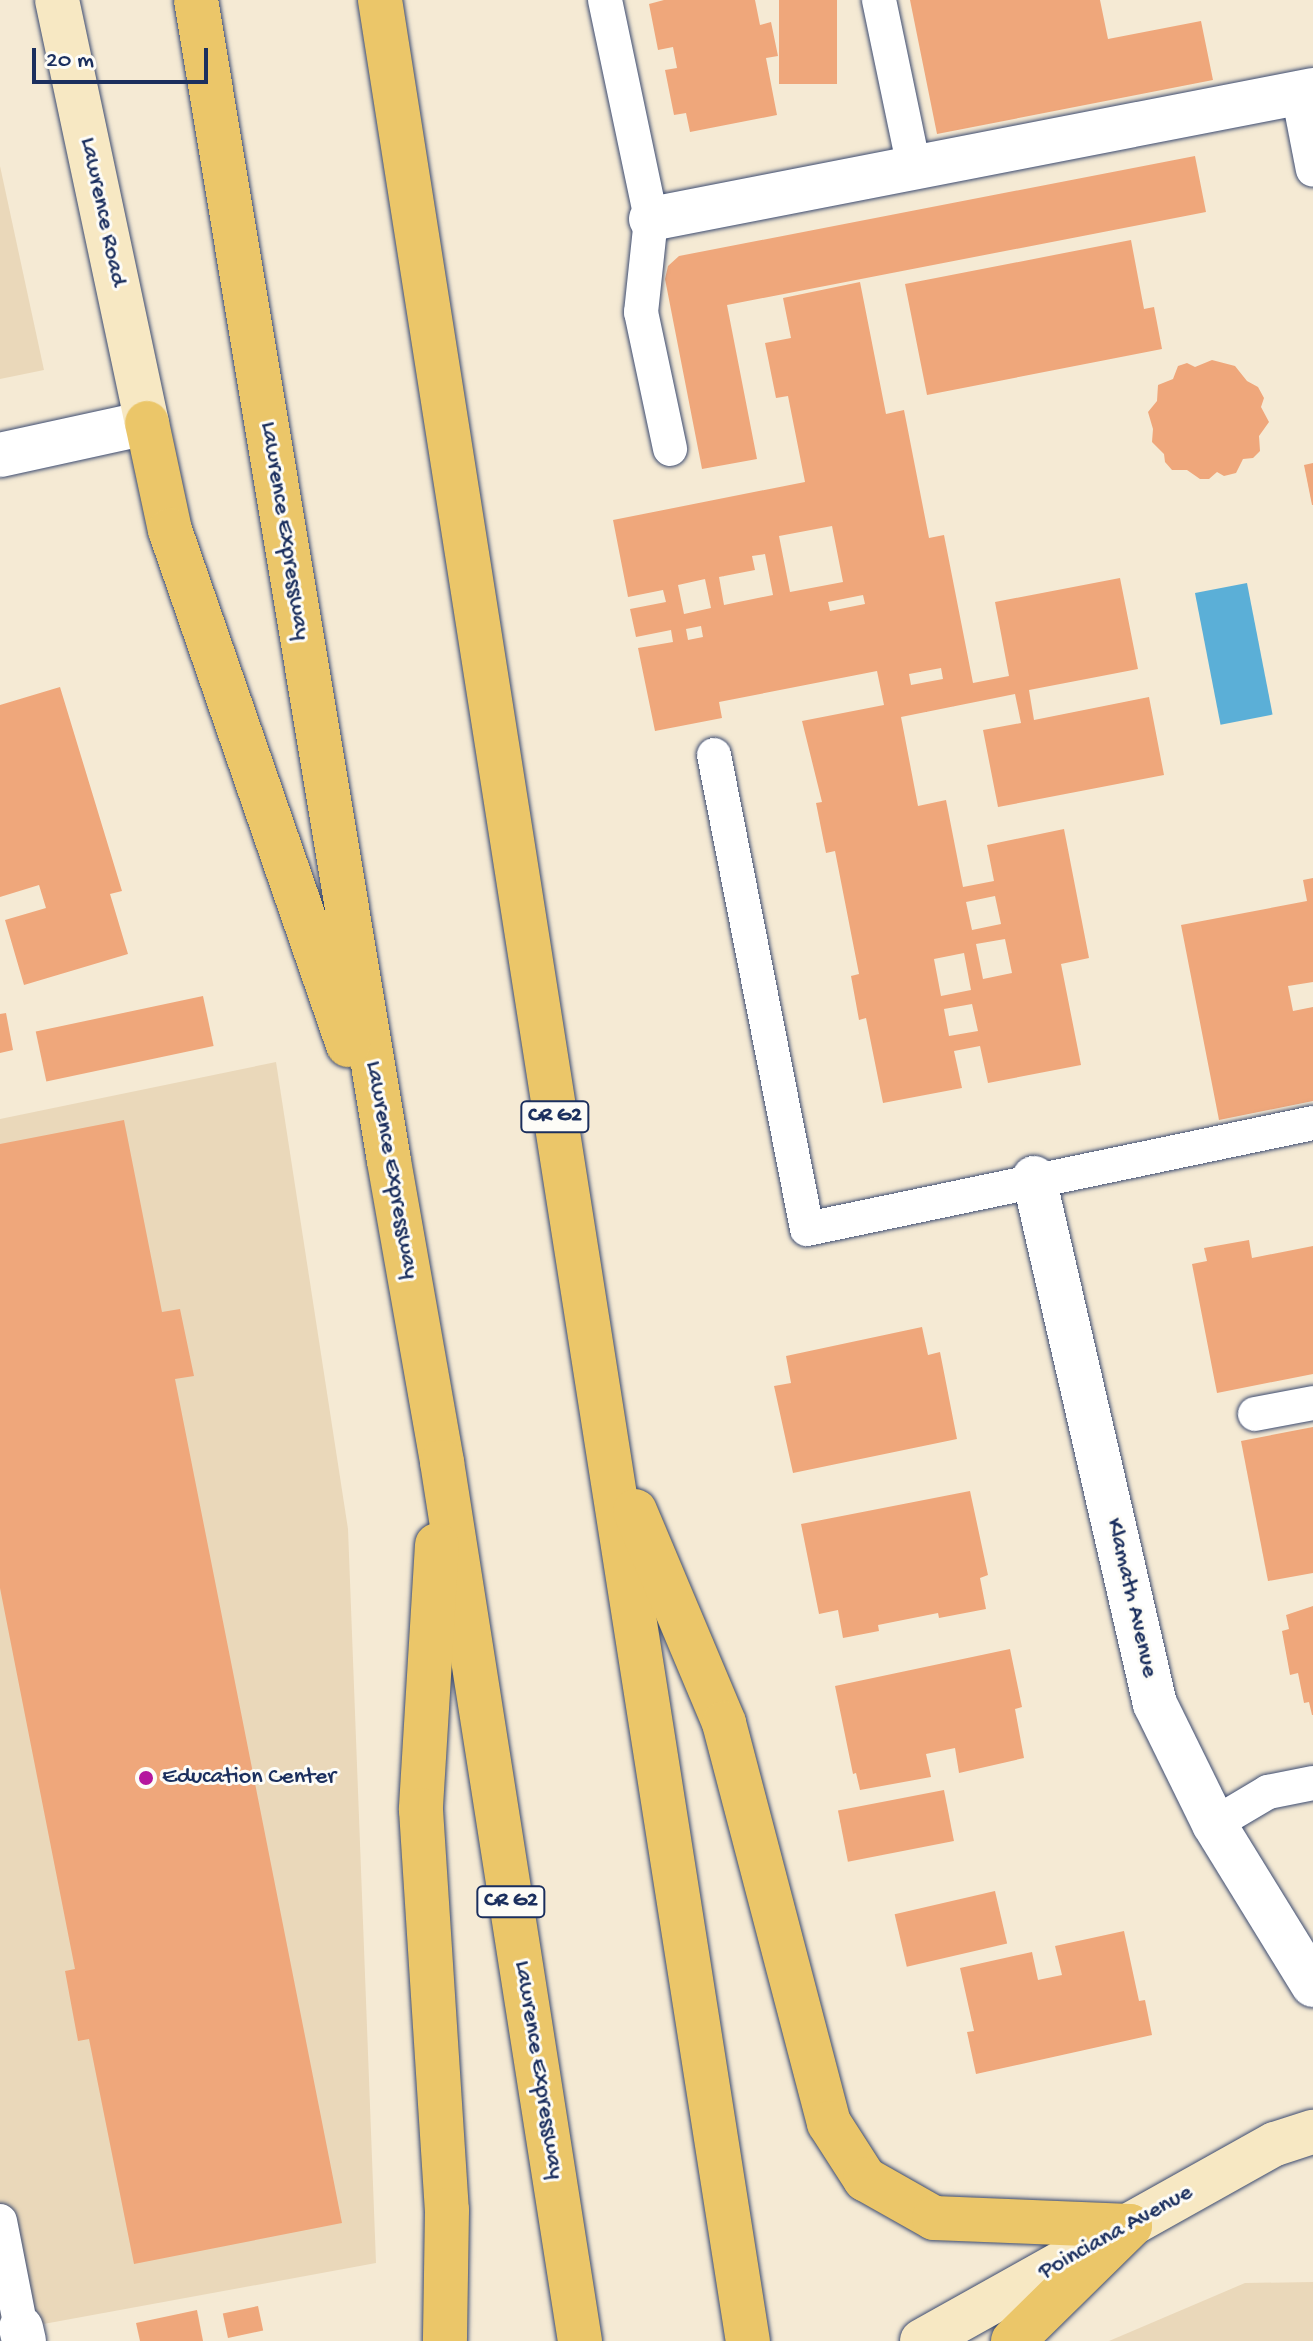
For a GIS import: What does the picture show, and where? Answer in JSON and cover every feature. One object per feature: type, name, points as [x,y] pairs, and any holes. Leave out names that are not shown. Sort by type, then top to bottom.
[{"type":"highway","name":"Lawrence Expressway","points":[[196,0],[442,1462],[580,2341]]},
{"type":"highway","name":"CR G2","points":[[380,0],[748,2341]]},
{"type":"highway","points":[[147,423],[170,530],[389,1161]]},
{"type":"highway","points":[[607,1445],[724,1723],[829,2123],[865,2179],[934,2218],[1130,2226]]},
{"type":"highway","points":[[442,1462],[421,1810],[447,2210],[445,2341]]},
{"type":"highway","points":[[1013,2341],[1130,2226]]},
{"type":"street","name":"Lawrence Road","points":[[57,0],[147,423]]},
{"type":"street","points":[[651,219],[1306,91]]},
{"type":"street","points":[[0,455],[147,423]]},
{"type":"street","name":"Klamath Avenue","points":[[1034,1178],[1155,1704],[1214,1824],[1313,1985]]},
{"type":"street","name":"Poinciana Avenue","points":[[922,2341],[1275,2144],[1313,2132]]},
{"type":"lane","points":[[605,0],[651,219],[641,312],[670,449]]},
{"type":"lane","points":[[879,0],[914,168]]},
{"type":"lane","points":[[1306,91],[1313,170]]},
{"type":"lane","points":[[714,755],[807,1229],[1034,1178],[1313,1123]]},
{"type":"lane","points":[[1255,1414],[1313,1403]]},
{"type":"lane","points":[[1214,1824],[1268,1792],[1313,1783]]},
{"type":"lane","points":[[0,2221],[22,2334]]},
{"type":"shaded area","points":[[0,166],[44,370],[0,379]]},
{"type":"shaded area","points":[[276,1062],[348,1529],[376,2263],[0,2332],[0,1119]]},
{"type":"shaded area","points":[[1313,2282],[1313,2341],[1109,2341],[1245,2283]]},
{"type":"water","points":[[1247,583],[1273,715],[1221,725],[1195,593]]},
{"type":"building","points":[[664,0],[755,0],[760,25],[771,22],[778,56],[766,58],[777,115],[690,132],[686,113],[674,115],[665,70],[677,68],[673,47],[658,50],[649,4]]},
{"type":"building","points":[[779,0],[837,0],[837,84],[779,84]]},
{"type":"building","points":[[910,0],[1100,0],[1108,39],[1201,21],[1213,80],[937,134]]},
{"type":"building","points":[[1195,156],[1206,212],[727,305],[757,459],[702,469],[665,279],[668,266],[679,256]]},
{"type":"building","points":[[1131,240],[1144,309],[1154,307],[1162,349],[927,395],[905,284]]},
{"type":"building","points":[[860,282],[886,414],[904,410],[929,538],[944,535],[973,683],[1009,676],[995,602],[1120,578],[1138,669],[1029,690],[1034,720],[1149,697],[1164,775],[998,807],[983,730],[1021,723],[1015,694],[901,717],[918,806],[946,800],[963,887],[994,881],[987,845],[1064,829],[1089,958],[1061,964],[1081,1065],[988,1083],[980,1046],[954,1051],[962,1088],[883,1103],[866,1018],[859,1020],[851,976],[859,974],[835,851],[826,853],[816,803],[822,802],[802,721],[884,705],[877,671],[719,702],[722,718],[655,731],[638,648],[673,642],[671,630],[636,637],[630,609],[666,602],[663,590],[628,597],[613,520],[805,482],[788,396],[776,398],[765,343],[791,338],[783,298]],"holes":[[[832,526],[843,582],[790,592],[779,536]],[[765,554],[773,595],[724,605],[719,577],[755,570],[752,556]],[[705,579],[711,608],[684,614],[678,585]],[[863,595],[865,604],[830,611],[828,602]],[[701,626],[703,637],[688,640],[686,629]],[[941,668],[943,679],[911,685],[909,674]],[[995,896],[1001,924],[972,930],[966,902]],[[1005,939],[1012,973],[983,979],[976,944]],[[964,953],[971,990],[941,996],[934,959]],[[972,1004],[978,1031],[949,1036],[944,1009]]]},
{"type":"building","points":[[1212,360],[1235,366],[1247,381],[1258,387],[1264,398],[1261,407],[1269,422],[1259,436],[1260,451],[1253,458],[1243,459],[1236,473],[1224,476],[1217,472],[1209,479],[1200,479],[1187,470],[1172,470],[1165,462],[1164,454],[1152,442],[1153,429],[1148,412],[1157,401],[1158,385],[1173,379],[1178,366],[1187,363],[1195,367]]},
{"type":"building","points":[[1313,463],[1313,505],[1312,505],[1304,465]]},
{"type":"building","points":[[60,687],[122,891],[110,894],[128,954],[24,985],[5,920],[46,908],[39,885],[0,897],[0,705]]},
{"type":"building","points":[[1313,878],[1313,982],[1288,986],[1293,1011],[1313,1007],[1313,1101],[1219,1120],[1181,925],[1307,901],[1303,880]]},
{"type":"building","points":[[203,996],[214,1046],[46,1081],[36,1032]]},
{"type":"building","points":[[6,1013],[13,1050],[0,1053],[0,1014]]},
{"type":"building","name":"Education Center","points":[[124,1120],[162,1312],[180,1309],[194,1376],[175,1379],[342,2223],[134,2264],[89,2039],[78,2041],[65,1971],[75,1969],[0,1588],[0,1144]]},
{"type":"building","points":[[1249,1240],[1252,1258],[1313,1246],[1313,1374],[1217,1393],[1192,1264],[1207,1261],[1204,1248]]},
{"type":"building","points":[[922,1327],[928,1355],[940,1352],[957,1439],[793,1473],[774,1386],[791,1383],[786,1356]]},
{"type":"building","points":[[1313,1427],[1313,1573],[1268,1581],[1241,1441]]},
{"type":"building","points":[[970,1491],[988,1575],[980,1578],[986,1609],[939,1618],[938,1613],[878,1625],[879,1631],[843,1638],[838,1610],[819,1614],[801,1524]]},
{"type":"building","points":[[1313,1606],[1312,1715],[1309,1702],[1304,1703],[1298,1673],[1290,1675],[1282,1631],[1289,1629],[1286,1615]]},
{"type":"building","points":[[1010,1649],[1022,1707],[1015,1709],[1024,1758],[959,1773],[955,1748],[926,1754],[931,1777],[860,1790],[856,1773],[853,1774],[835,1686]]},
{"type":"building","points":[[944,1790],[954,1841],[848,1862],[838,1811]]},
{"type":"building","points":[[995,1891],[1007,1944],[907,1967],[895,1914]]},
{"type":"building","points":[[1124,1931],[1139,2001],[1145,2000],[1152,2035],[976,2074],[967,2032],[974,2031],[960,1968],[1032,1952],[1038,1980],[1062,1975],[1055,1946]]},
{"type":"building","points":[[258,2306],[263,2330],[228,2338],[223,2313]]},
{"type":"building","points":[[197,2310],[203,2341],[140,2341],[136,2323]]},
{"type":"place","name":"Education Center","points":[[146,1778]]}]
